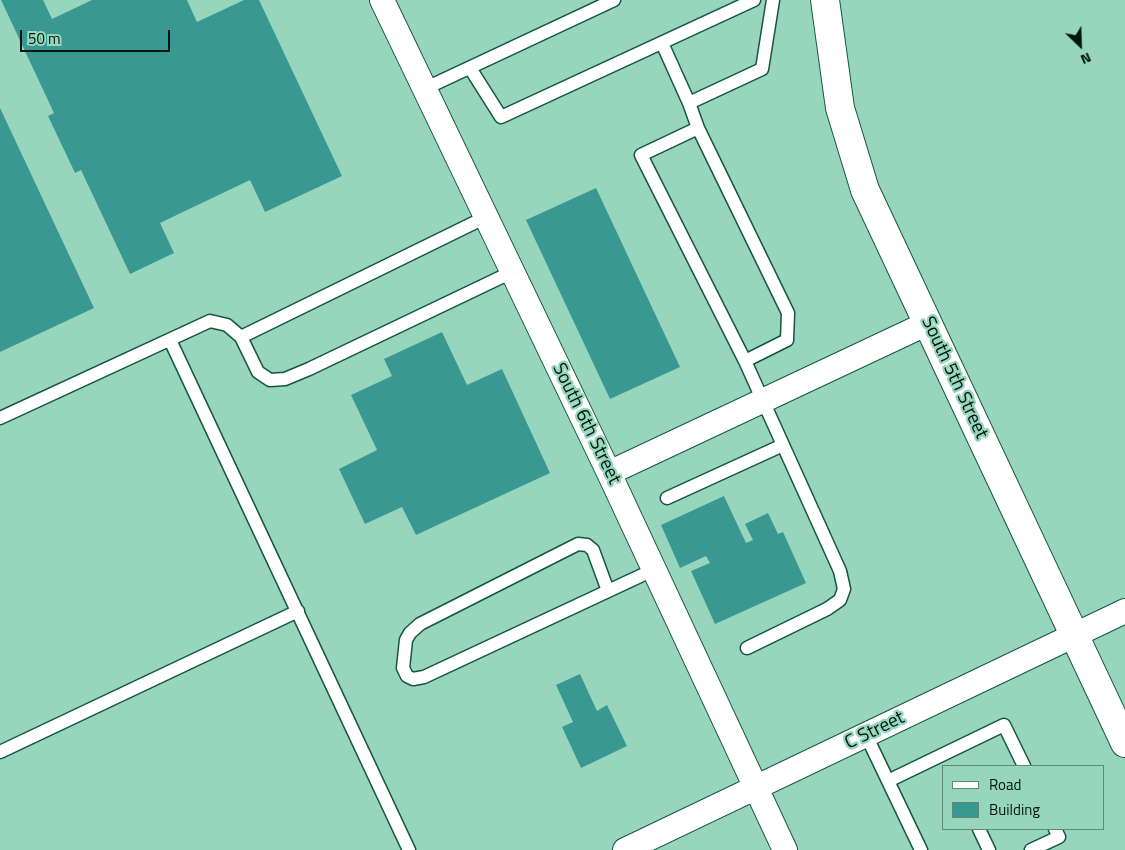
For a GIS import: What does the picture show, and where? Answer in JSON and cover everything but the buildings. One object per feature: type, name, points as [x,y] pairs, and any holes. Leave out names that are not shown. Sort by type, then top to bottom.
[{"type":"street","name":"South 6th Street","points":[[382,0],[610,473],[653,570],[785,850]]},
{"type":"street","name":"South 5th Street","points":[[825,0],[840,108],[865,190],[1073,636],[1125,743]]},
{"type":"street","points":[[610,473],[928,323]]},
{"type":"street","name":"C Street","points":[[625,850],[1125,611]]},
{"type":"lane","points":[[424,89],[614,0]]},
{"type":"lane","points":[[470,68],[501,117],[754,0]]},
{"type":"lane","points":[[690,103],[762,69],[773,0]]},
{"type":"lane","points":[[662,43],[690,103],[698,128],[788,313],[787,340],[745,361]]},
{"type":"lane","points":[[698,128],[641,155],[745,361],[840,571],[844,589],[840,600],[827,610],[747,648]]},
{"type":"lane","points":[[241,337],[486,217]]},
{"type":"lane","points":[[0,418],[210,321],[227,325],[241,337],[258,372],[270,380],[285,379],[512,272]]},
{"type":"lane","points":[[170,340],[410,850]]},
{"type":"lane","points":[[667,498],[783,445]]},
{"type":"lane","points":[[608,591],[593,550],[587,545],[578,544],[420,624],[410,633],[406,640],[404,668],[407,676],[413,680],[424,677],[653,570]]},
{"type":"lane","points":[[0,752],[298,611]]},
{"type":"lane","points":[[888,781],[946,760],[1004,725],[1024,765]]},
{"type":"lane","points":[[866,735],[921,850]]},
{"type":"lane","points":[[979,830],[989,850]]},
{"type":"lane","points":[[1031,850],[1059,837],[1056,830]]}]
